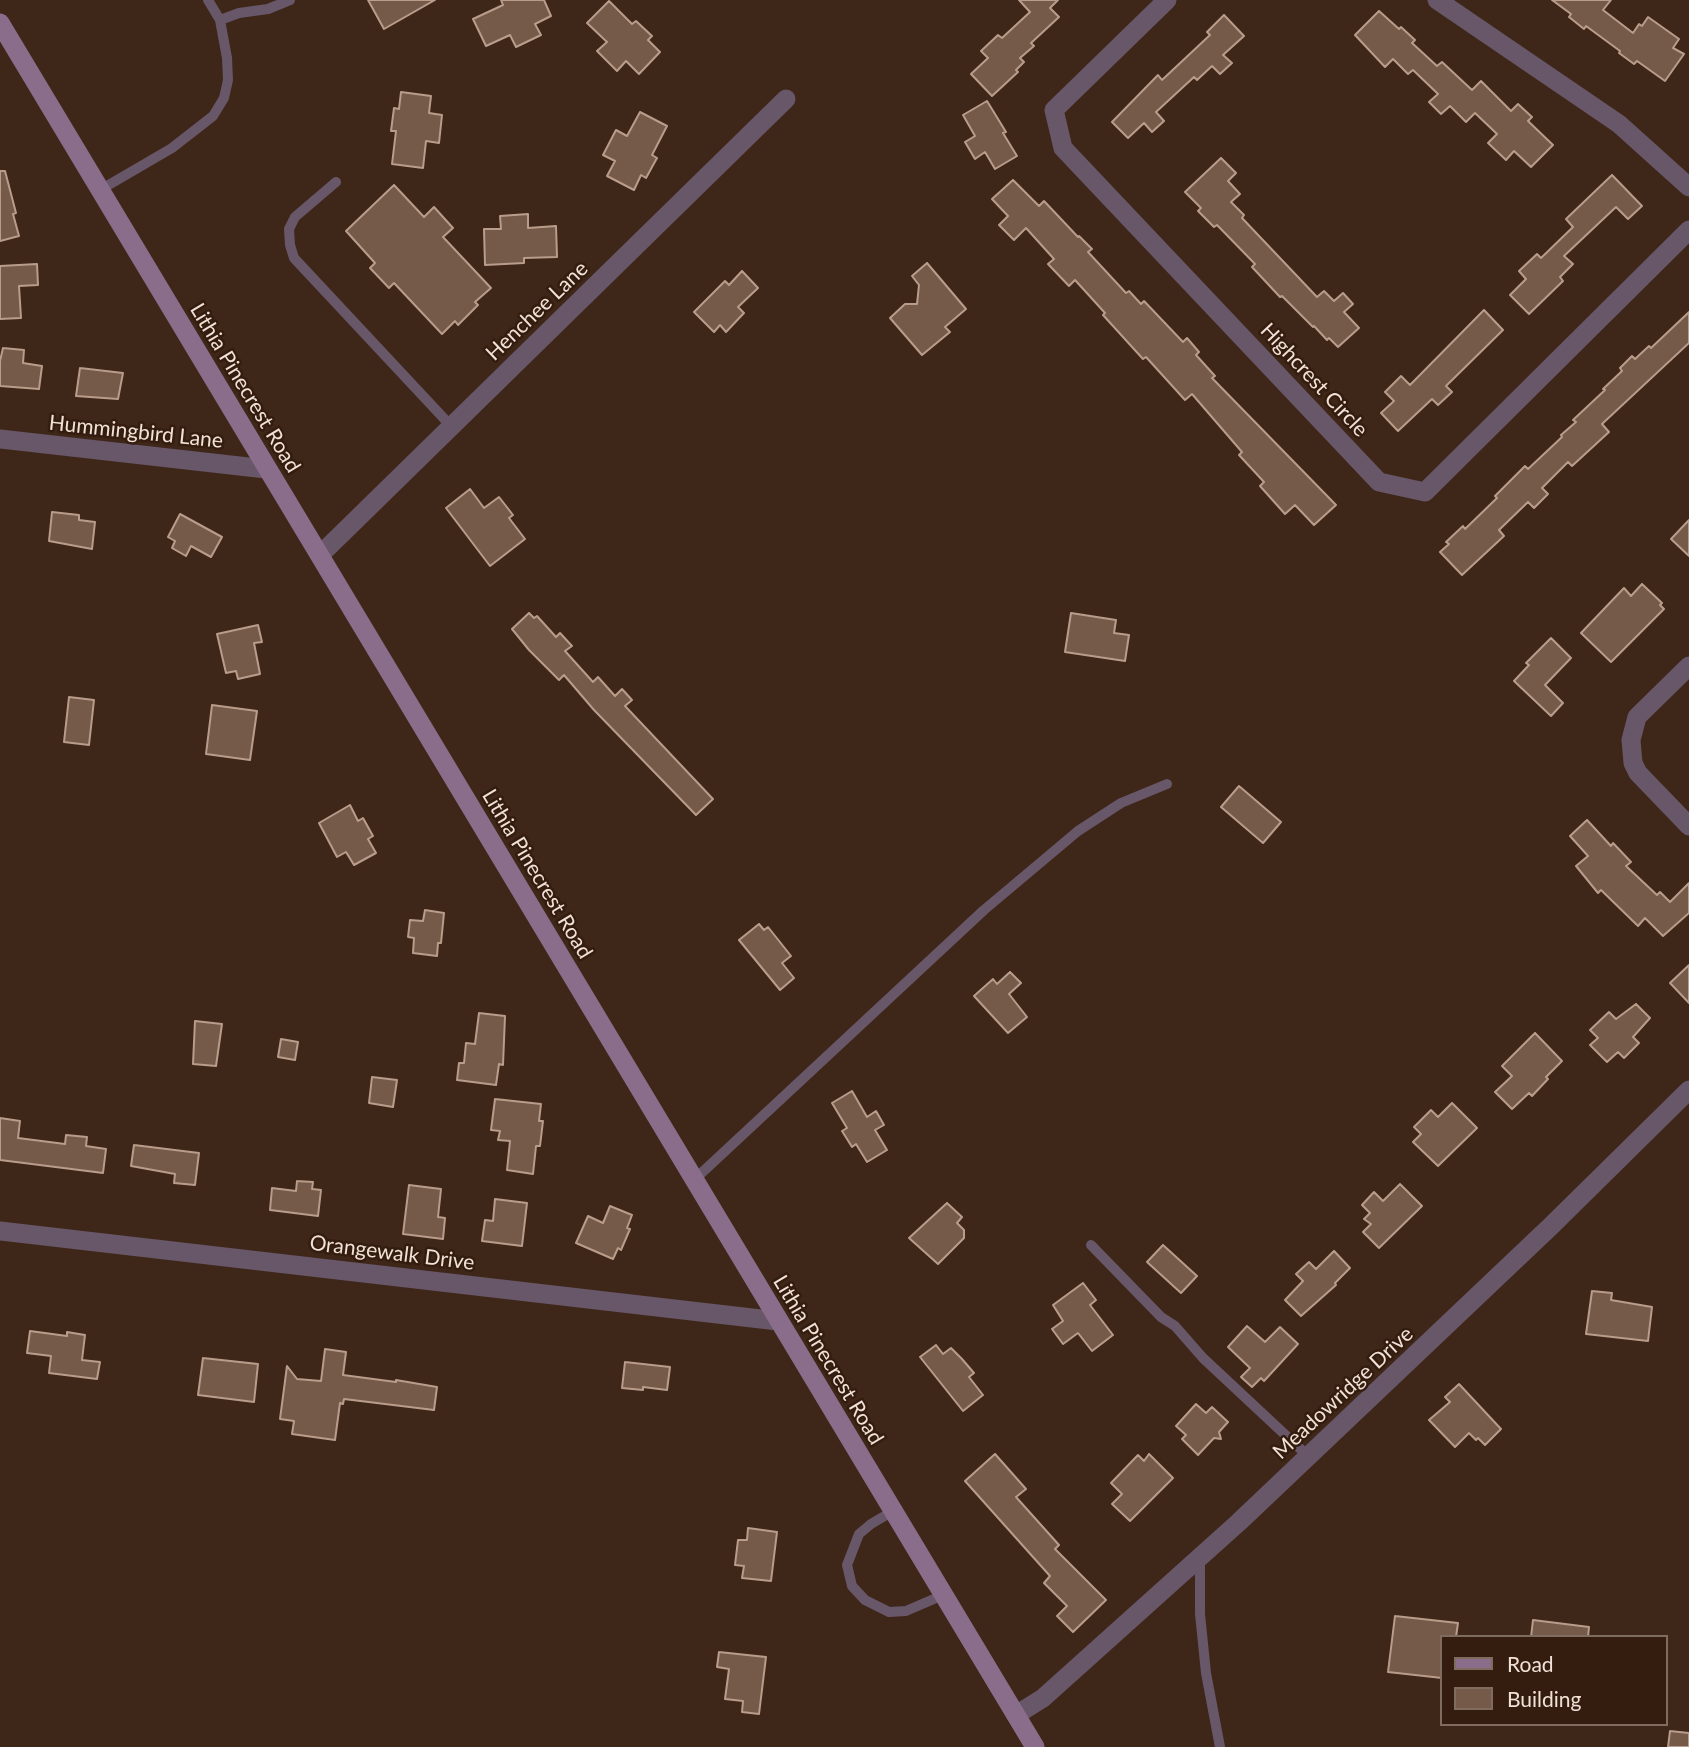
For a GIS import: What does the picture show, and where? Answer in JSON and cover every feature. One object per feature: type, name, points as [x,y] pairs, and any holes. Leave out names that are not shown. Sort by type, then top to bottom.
[{"type":"main road","name":"Lithia Pinecrest Road","points":[[0,23],[1035,1747]]},
{"type":"street","name":"Highcrest Circle","points":[[1167,0],[1054,110],[1063,148],[1379,482],[1425,492],[1689,230]]},
{"type":"street","points":[[1437,0],[1619,124],[1689,187]]},
{"type":"street","name":"Henchee Lane","points":[[320,555],[786,99]]},
{"type":"street","name":"Hummingbird Lane","points":[[0,439],[267,469]]},
{"type":"street","points":[[1689,666],[1637,717],[1631,740],[1633,763],[1638,773],[1689,826]]},
{"type":"street","name":"Meadowridge Drive","points":[[1016,1715],[1043,1698],[1309,1457],[1542,1235],[1689,1090]]},
{"type":"street","name":"Orangewalk Drive","points":[[0,1231],[778,1321]]},
{"type":"lane","points":[[100,190],[172,148],[213,116],[223,98],[228,80],[227,58],[219,20],[209,0]]},
{"type":"lane","points":[[219,20],[239,13],[268,9],[290,0]]},
{"type":"lane","points":[[336,182],[295,217],[289,229],[294,258],[451,426]]},
{"type":"lane","points":[[694,1181],[984,910],[1078,831],[1121,803],[1167,784]]},
{"type":"lane","points":[[1091,1245],[1161,1317],[1175,1326],[1203,1358],[1309,1457]]},
{"type":"lane","points":[[893,1511],[870,1524],[859,1534],[847,1565],[852,1586],[865,1600],[889,1612],[906,1611],[943,1595]]},
{"type":"lane","points":[[1200,1558],[1200,1614],[1206,1673],[1220,1747]]},
{"type":"building","points":[[368,0],[435,0],[384,29]]},
{"type":"building","points":[[501,0],[544,0],[551,16],[535,24],[541,35],[516,47],[510,35],[486,46],[473,19],[503,5]]},
{"type":"building","points":[[1019,0],[1058,0],[1050,8],[1059,17],[1031,43],[1034,46],[1020,58],[1024,62],[1016,70],[1018,72],[992,96],[971,74],[988,58],[981,51],[998,35],[1002,38],[1030,12]]},
{"type":"building","points":[[1552,0],[1611,0],[1603,10],[1633,33],[1648,17],[1679,39],[1673,48],[1684,54],[1665,81],[1637,61],[1634,64],[1586,26],[1584,29],[1569,17],[1571,14]]},
{"type":"building","points":[[609,1],[632,24],[636,21],[652,36],[648,40],[660,52],[639,74],[626,61],[617,71],[597,51],[607,42],[587,23]]},
{"type":"building","points":[[1379,11],[1415,40],[1412,43],[1437,66],[1442,62],[1472,90],[1481,81],[1511,111],[1518,104],[1532,117],[1528,121],[1553,145],[1531,167],[1514,151],[1506,160],[1488,143],[1497,134],[1475,113],[1466,122],[1450,106],[1441,114],[1429,102],[1438,94],[1413,70],[1408,74],[1393,59],[1385,67],[1355,35]]},
{"type":"building","points":[[1224,15],[1244,36],[1223,55],[1232,63],[1220,74],[1212,66],[1197,80],[1194,77],[1156,112],[1164,121],[1152,132],[1144,123],[1128,138],[1112,122],[1158,75],[1162,80],[1210,35],[1207,32]]},
{"type":"building","points":[[401,92],[431,96],[429,113],[442,115],[439,143],[426,141],[423,168],[392,164],[396,131],[391,131],[394,108],[399,109]]},
{"type":"building","points":[[987,101],[1017,156],[995,169],[985,152],[975,159],[965,142],[975,136],[963,115]]},
{"type":"building","points":[[640,112],[667,126],[652,155],[657,158],[646,178],[641,175],[634,190],[607,176],[615,161],[603,155],[616,130],[627,136]]},
{"type":"building","points":[[1221,158],[1236,173],[1228,181],[1240,194],[1231,202],[1244,215],[1242,218],[1317,297],[1324,291],[1334,301],[1343,293],[1353,304],[1344,312],[1359,328],[1338,347],[1280,297],[1252,267],[1255,264],[1217,225],[1214,227],[1198,211],[1201,208],[1185,192]]},
{"type":"building","points":[[0,171],[5,171],[19,236],[0,241]]},
{"type":"building","points":[[1612,175],[1642,206],[1628,219],[1616,207],[1564,256],[1573,264],[1560,277],[1563,281],[1529,314],[1510,295],[1526,279],[1519,271],[1537,254],[1541,258],[1573,227],[1566,219]]},
{"type":"building","points":[[1013,180],[1039,206],[1044,201],[1092,249],[1088,252],[1126,293],[1129,291],[1141,304],[1144,301],[1183,342],[1187,338],[1199,352],[1196,355],[1215,376],[1212,378],[1336,505],[1314,525],[1295,505],[1285,514],[1260,486],[1264,482],[1239,455],[1242,452],[1192,394],[1185,400],[1146,357],[1143,359],[1075,280],[1069,286],[1048,264],[1054,259],[1026,228],[1014,240],[999,225],[1008,216],[992,199]]},
{"type":"building","points":[[394,185],[424,217],[434,207],[453,228],[443,237],[491,288],[475,302],[478,305],[458,325],[455,321],[442,334],[394,283],[389,288],[370,268],[375,263],[346,231]]},
{"type":"building","points":[[528,214],[528,228],[556,226],[557,257],[524,258],[524,263],[485,265],[484,229],[501,229],[500,216]]},
{"type":"building","points":[[927,263],[966,309],[945,327],[950,332],[922,355],[890,318],[905,304],[917,304],[919,285],[912,276]]},
{"type":"building","points":[[37,264],[38,285],[19,286],[21,318],[0,319],[0,266]]},
{"type":"building","points":[[742,271],[758,288],[738,307],[744,313],[726,332],[720,325],[714,332],[694,312],[725,281],[729,285]]},
{"type":"building","points":[[1484,310],[1503,330],[1446,386],[1452,392],[1438,405],[1432,399],[1398,431],[1381,413],[1394,401],[1385,392],[1401,376],[1410,385]]},
{"type":"building","points":[[1689,312],[1689,343],[1602,424],[1609,432],[1572,466],[1568,462],[1542,488],[1548,494],[1534,508],[1528,502],[1499,530],[1504,536],[1462,575],[1440,552],[1449,544],[1446,542],[1463,526],[1465,529],[1525,466],[1528,469],[1562,437],[1576,422],[1573,420],[1605,390],[1603,389],[1622,371],[1620,368],[1632,356],[1635,359],[1649,346],[1651,348]]},
{"type":"building","points":[[3,348],[24,350],[23,363],[42,366],[39,389],[0,386]]},
{"type":"building","points":[[80,368],[123,373],[118,399],[76,396]]},
{"type":"building","points":[[470,489],[484,508],[499,497],[513,515],[509,518],[525,539],[490,566],[446,508]]},
{"type":"building","points":[[52,512],[79,515],[79,520],[95,522],[92,549],[49,541]]},
{"type":"building","points":[[180,514],[222,537],[211,557],[191,546],[186,556],[172,548],[175,541],[168,537]]},
{"type":"building","points":[[1689,520],[1689,556],[1671,539]]},
{"type":"building","points":[[1642,584],[1662,603],[1660,605],[1664,609],[1611,662],[1581,633],[1624,588],[1631,596]]},
{"type":"building","points":[[529,613],[534,618],[537,616],[556,637],[560,633],[572,646],[565,651],[593,682],[598,677],[615,696],[622,689],[632,700],[625,706],[713,799],[696,815],[594,710],[564,675],[559,680],[529,650],[512,629]]},
{"type":"building","points":[[1071,613],[1116,620],[1114,633],[1129,635],[1125,661],[1065,652]]},
{"type":"building","points":[[258,625],[262,642],[254,643],[260,674],[238,679],[236,671],[226,673],[217,634]]},
{"type":"building","points":[[1551,638],[1571,658],[1545,685],[1563,703],[1551,716],[1514,681],[1529,665],[1526,663]]},
{"type":"building","points":[[69,697],[94,700],[89,745],[64,742]]},
{"type":"building","points":[[212,705],[257,711],[250,760],[206,754]]},
{"type":"building","points":[[1239,786],[1281,822],[1263,843],[1221,807]]},
{"type":"building","points":[[350,805],[358,821],[363,818],[373,836],[368,839],[376,853],[354,865],[346,852],[337,857],[319,823]]},
{"type":"building","points":[[1587,820],[1611,846],[1613,843],[1631,862],[1626,866],[1657,895],[1660,892],[1670,902],[1689,883],[1689,913],[1663,936],[1645,918],[1638,926],[1601,890],[1598,893],[1576,866],[1588,856],[1570,836]]},
{"type":"building","points":[[425,910],[444,913],[437,956],[413,953],[414,938],[408,937],[410,920],[423,921]]},
{"type":"building","points":[[759,924],[764,930],[768,927],[791,956],[782,963],[794,978],[780,990],[739,940]]},
{"type":"building","points":[[1689,965],[1689,1003],[1670,983]]},
{"type":"building","points":[[1010,972],[1021,983],[1009,994],[1027,1017],[1008,1033],[974,996],[993,979],[997,984]]},
{"type":"building","points":[[1636,1004],[1650,1018],[1633,1037],[1639,1043],[1624,1058],[1618,1052],[1607,1062],[1590,1045],[1598,1038],[1590,1030],[1609,1012],[1616,1019]]},
{"type":"building","points":[[479,1013],[505,1016],[503,1065],[499,1064],[496,1085],[457,1080],[459,1063],[464,1063],[466,1043],[475,1044]]},
{"type":"building","points":[[195,1021],[222,1024],[216,1066],[193,1064]]},
{"type":"building","points":[[1535,1033],[1562,1061],[1532,1096],[1529,1093],[1512,1109],[1495,1092],[1512,1076],[1502,1066]]},
{"type":"building","points":[[281,1039],[298,1042],[295,1060],[278,1057]]},
{"type":"building","points":[[372,1077],[397,1080],[393,1107],[369,1103]]},
{"type":"building","points":[[852,1091],[867,1117],[876,1111],[884,1125],[875,1130],[887,1150],[867,1162],[856,1144],[852,1147],[842,1131],[847,1128],[832,1103]]},
{"type":"building","points":[[495,1099],[541,1104],[539,1121],[543,1121],[540,1146],[536,1146],[533,1174],[507,1170],[510,1141],[498,1140],[500,1131],[491,1130]]},
{"type":"building","points":[[1452,1103],[1477,1128],[1438,1166],[1413,1142],[1421,1134],[1414,1127],[1431,1110],[1438,1117]]},
{"type":"building","points":[[0,1118],[20,1121],[18,1138],[65,1144],[66,1135],[87,1137],[86,1146],[106,1149],[103,1173],[0,1160]]},
{"type":"building","points":[[134,1145],[199,1153],[195,1185],[174,1183],[175,1174],[131,1166]]},
{"type":"building","points":[[297,1181],[313,1182],[312,1189],[321,1190],[318,1216],[270,1210],[272,1188],[296,1191]]},
{"type":"building","points":[[1400,1184],[1422,1206],[1379,1248],[1363,1232],[1371,1224],[1364,1219],[1370,1213],[1362,1205],[1374,1192],[1383,1201]]},
{"type":"building","points":[[409,1185],[441,1189],[438,1217],[445,1218],[443,1239],[403,1234]]},
{"type":"building","points":[[495,1199],[527,1203],[522,1246],[482,1241],[485,1220],[493,1221]]},
{"type":"building","points":[[947,1203],[962,1217],[957,1223],[964,1230],[964,1238],[938,1264],[909,1238]]},
{"type":"building","points":[[610,1206],[632,1215],[627,1228],[630,1229],[621,1250],[618,1248],[613,1259],[576,1243],[588,1216],[603,1223]]},
{"type":"building","points":[[1163,1245],[1197,1276],[1181,1293],[1147,1262]]},
{"type":"building","points":[[1334,1251],[1350,1268],[1336,1285],[1301,1316],[1285,1300],[1303,1281],[1296,1274],[1309,1262],[1316,1269]]},
{"type":"building","points":[[1083,1283],[1096,1300],[1090,1305],[1113,1335],[1092,1351],[1078,1333],[1063,1344],[1052,1329],[1063,1321],[1053,1305]]},
{"type":"building","points":[[1592,1291],[1612,1293],[1611,1300],[1652,1307],[1648,1341],[1586,1334]]},
{"type":"building","points":[[1247,1326],[1265,1342],[1280,1327],[1298,1344],[1264,1381],[1261,1378],[1252,1387],[1241,1377],[1250,1368],[1228,1347]]},
{"type":"building","points":[[30,1331],[67,1336],[67,1332],[85,1335],[82,1360],[100,1362],[97,1379],[49,1373],[51,1356],[27,1353]]},
{"type":"building","points":[[936,1345],[943,1354],[951,1348],[962,1359],[974,1373],[969,1377],[983,1395],[963,1411],[920,1357]]},
{"type":"building","points":[[325,1349],[346,1352],[343,1375],[437,1387],[434,1410],[344,1399],[343,1404],[340,1403],[335,1440],[292,1434],[294,1421],[280,1419],[287,1366],[297,1379],[321,1381]]},
{"type":"building","points":[[203,1358],[258,1364],[254,1402],[198,1395]]},
{"type":"building","points":[[625,1362],[670,1367],[667,1390],[622,1388]]},
{"type":"building","points":[[1459,1384],[1501,1429],[1485,1445],[1469,1433],[1455,1447],[1429,1420],[1450,1402],[1445,1397]]},
{"type":"building","points":[[1196,1404],[1206,1413],[1212,1407],[1228,1422],[1219,1432],[1221,1439],[1214,1438],[1198,1455],[1182,1439],[1186,1435],[1176,1426]]},
{"type":"building","points":[[995,1454],[1026,1489],[1016,1497],[1059,1545],[1055,1549],[1106,1600],[1073,1632],[1057,1616],[1067,1606],[1044,1583],[1050,1576],[965,1481]]},
{"type":"building","points":[[1149,1454],[1173,1478],[1130,1521],[1112,1504],[1122,1494],[1111,1483],[1138,1455],[1144,1461]]},
{"type":"building","points":[[748,1528],[777,1532],[771,1581],[742,1578],[744,1566],[735,1565],[738,1540],[747,1540]]},
{"type":"building","points":[[1395,1616],[1458,1623],[1456,1635],[1440,1635],[1440,1678],[1388,1672]]},
{"type":"building","points":[[1533,1620],[1589,1627],[1588,1635],[1531,1635]]},
{"type":"building","points":[[719,1652],[766,1657],[759,1714],[742,1712],[743,1701],[725,1699],[729,1669],[717,1667]]},
{"type":"building","points":[[1670,1731],[1689,1733],[1689,1747],[1668,1747]]}]
